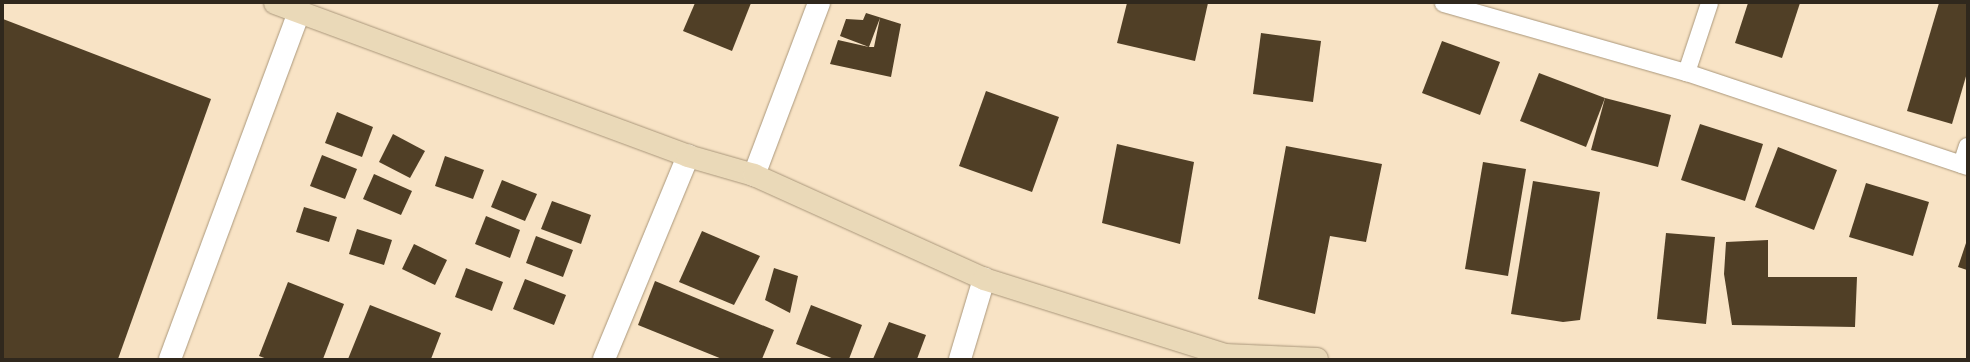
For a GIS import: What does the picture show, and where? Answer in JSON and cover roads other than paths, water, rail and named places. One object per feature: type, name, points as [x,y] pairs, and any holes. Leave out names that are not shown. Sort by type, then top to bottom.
[{"type":"main road","points":[[275,3],[688,156],[754,175],[984,279],[1225,357],[1317,359]]},
{"type":"street","points":[[754,175],[819,3]]},
{"type":"street","points":[[170,359],[299,13]]},
{"type":"street","points":[[604,359],[688,156]]},
{"type":"street","points":[[960,359],[984,279]]},
{"type":"lane","points":[[1443,3],[1686,72],[1964,165],[1967,146]]},
{"type":"lane","points":[[1686,72],[1709,3]]}]
